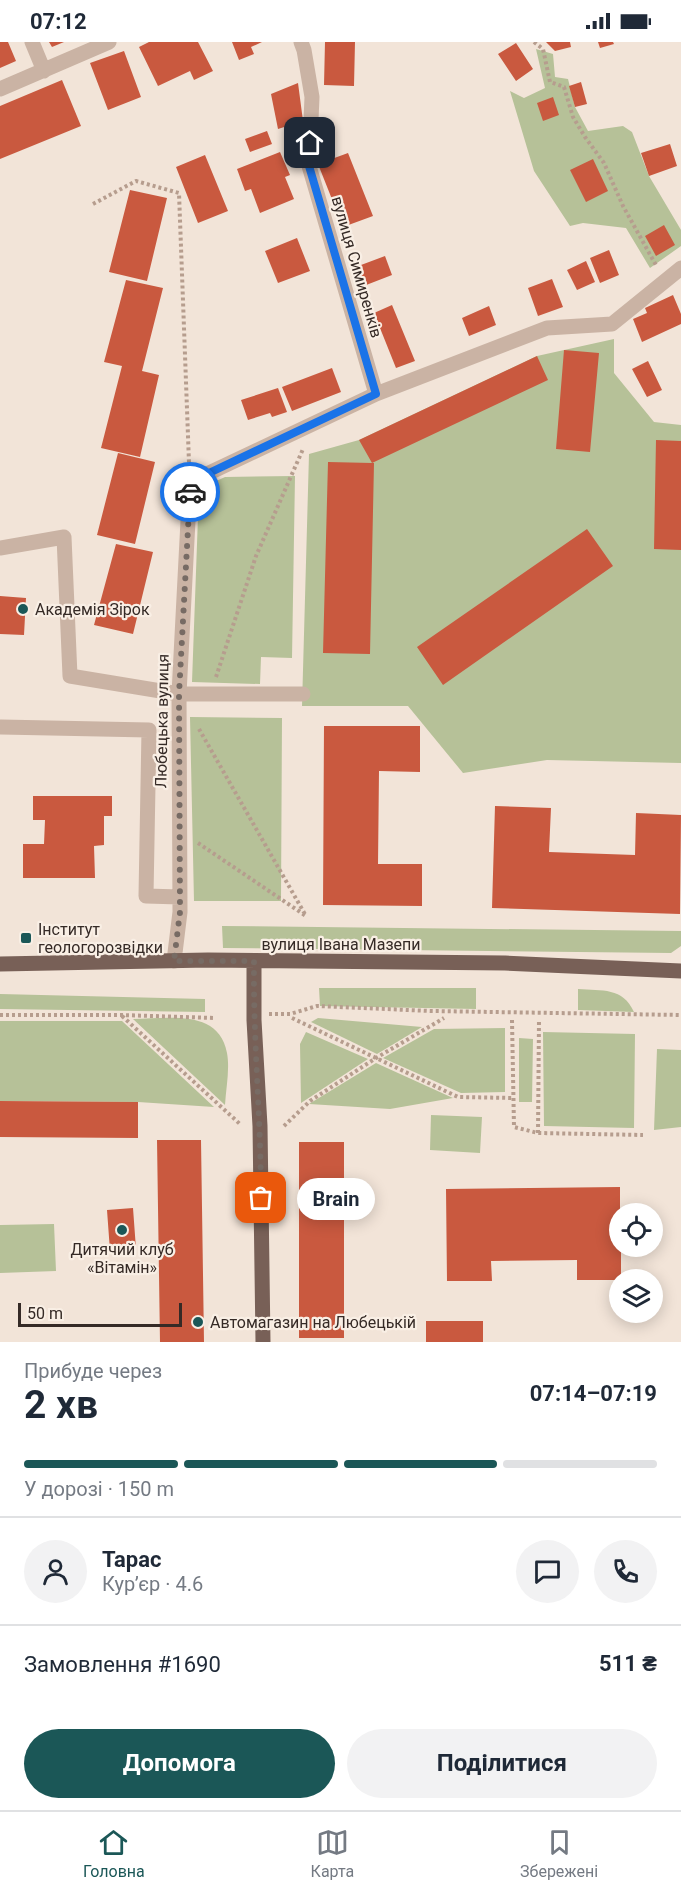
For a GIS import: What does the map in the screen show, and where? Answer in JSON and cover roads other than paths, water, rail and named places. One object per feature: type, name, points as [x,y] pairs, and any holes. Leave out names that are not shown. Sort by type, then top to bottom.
[{"type":"main road","name":"вулиця Івана Мазепи","points":[[0,964],[174,961],[505,963],[681,971]]},
{"type":"main road","points":[[254,961],[254,1014],[261,1126],[263,1342]]},
{"type":"street","points":[[32,42],[44,71]]},
{"type":"street","points":[[0,89],[109,42]]},
{"type":"street","name":"вулиця Симиренків","points":[[301,42],[312,97],[309,166],[376,394]]},
{"type":"street","points":[[376,394],[547,328],[612,324],[681,268]]},
{"type":"street","name":"Любецька вулиця","points":[[174,961],[180,912],[179,694],[190,482],[376,394]]},
{"type":"street","points":[[0,548],[64,537],[70,676],[179,694],[303,694]]},
{"type":"street","points":[[1,727],[149,730],[146,896],[180,897]]},
{"type":"place","name":"Академія Зірок","points":[[23,609]]},
{"type":"place","name":"Інститут геологорозвідки","points":[[26,938]]},
{"type":"place","name":"Brain","points":[[261,1198]]},
{"type":"place","name":"Дитячий клуб «Вітамін»","points":[[122,1230]]},
{"type":"place","name":"Автомагазин на Любецькій","points":[[198,1322]]}]
